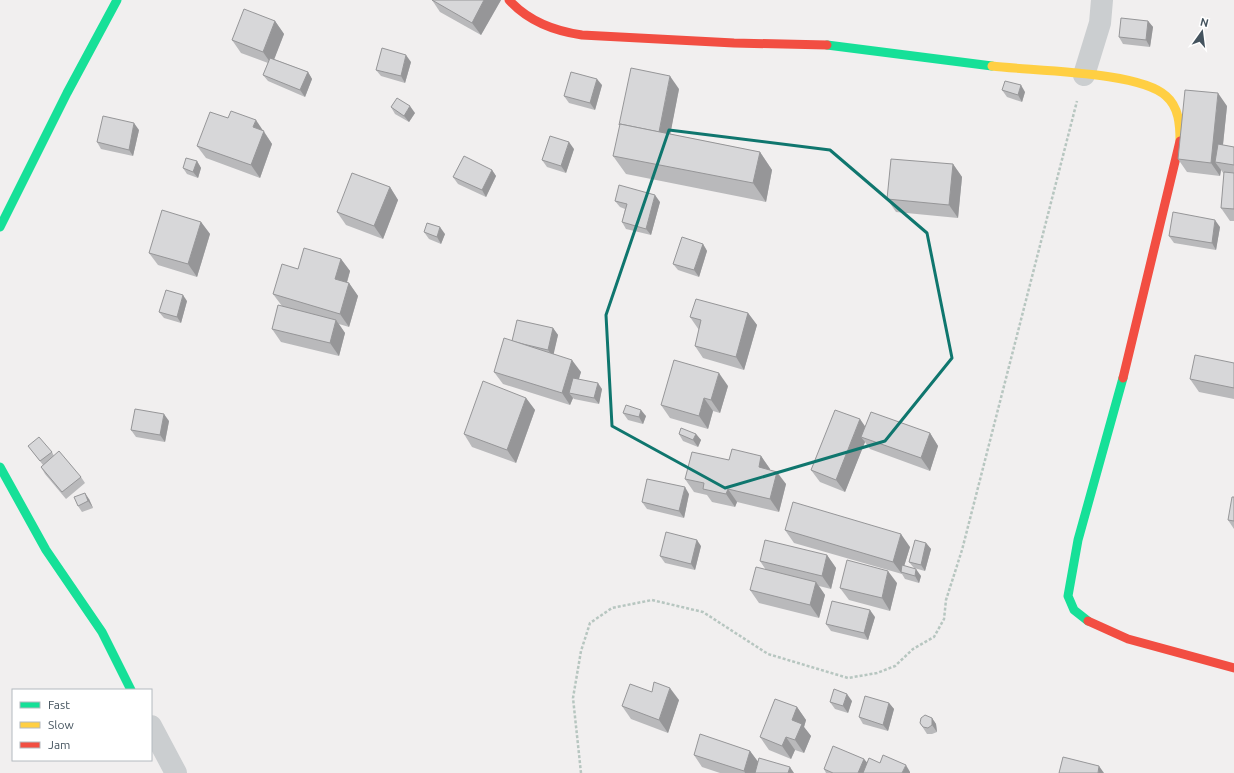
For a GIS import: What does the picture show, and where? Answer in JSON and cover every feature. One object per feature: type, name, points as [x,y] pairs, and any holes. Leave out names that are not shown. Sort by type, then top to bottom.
[{"type":"street","points":[[0,227],[67,93],[117,0]]},
{"type":"street","points":[[509,0],[516,9],[536,21],[564,32],[592,36],[733,43],[815,44],[885,51],[1025,70],[1084,75],[1149,86],[1163,93],[1172,102],[1178,113],[1180,130],[1175,160],[1117,402],[1076,546],[1068,596],[1070,604],[1076,612],[1088,622],[1112,633],[1234,668]]},
{"type":"street","points":[[1084,75],[1100,23],[1102,0]]},
{"type":"street","points":[[0,467],[46,550],[102,632],[130,689]]},
{"type":"street","points":[[152,728],[176,773]]},
{"type":"path","points":[[581,773],[573,698],[581,652],[590,622],[612,608],[652,600],[703,612],[768,654],[848,678],[877,673],[895,666],[913,649],[934,637],[944,619],[946,600],[964,542],[1084,75]]},
{"type":"highlighted area","points":[[669,130],[830,150],[927,233],[952,358],[885,441],[725,488],[612,426],[606,315]]},
{"type":"building","points":[[432,0],[484,0],[472,23]]},
{"type":"building","points":[[244,9],[275,21],[263,52],[232,40]]},
{"type":"building","points":[[1121,18],[1148,21],[1146,40],[1119,37]]},
{"type":"building","points":[[382,48],[406,55],[401,76],[376,70]]},
{"type":"building","points":[[270,58],[308,72],[300,90],[263,75]]},
{"type":"building","points":[[631,68],[670,76],[659,132],[619,125]]},
{"type":"building","points":[[571,72],[597,79],[590,103],[564,96]]},
{"type":"building","points":[[1005,81],[1021,85],[1018,95],[1002,90]]},
{"type":"building","points":[[1185,90],[1218,93],[1211,163],[1178,159]]},
{"type":"building","points":[[397,98],[410,106],[404,116],[391,107]]},
{"type":"building","points":[[231,111],[256,120],[253,127],[264,131],[251,165],[197,146],[210,112],[228,118]]},
{"type":"building","points":[[103,116],[134,123],[129,150],[97,142]]},
{"type":"building","points":[[620,124],[760,152],[753,183],[613,156]]},
{"type":"building","points":[[550,136],[569,142],[561,166],[542,160]]},
{"type":"building","points":[[1218,144],[1234,147],[1234,165],[1215,162]]},
{"type":"building","points":[[464,156],[492,170],[482,190],[453,177]]},
{"type":"building","points":[[186,158],[197,161],[193,172],[183,168]]},
{"type":"building","points":[[891,159],[953,164],[949,205],[887,199]]},
{"type":"building","points":[[1224,172],[1234,173],[1234,209],[1221,208]]},
{"type":"building","points":[[352,173],[390,187],[374,226],[337,212]]},
{"type":"building","points":[[619,185],[655,195],[646,229],[622,222],[627,204],[615,201]]},
{"type":"building","points":[[162,210],[201,222],[188,264],[149,253]]},
{"type":"building","points":[[1173,212],[1215,220],[1212,243],[1169,236]]},
{"type":"building","points":[[427,223],[440,227],[437,237],[424,232]]},
{"type":"building","points":[[682,237],[703,244],[694,270],[673,264]]},
{"type":"building","points":[[304,248],[341,259],[335,279],[349,283],[340,314],[273,294],[282,264],[298,269]]},
{"type":"building","points":[[166,290],[183,295],[177,317],[159,312]]},
{"type":"building","points":[[696,299],[748,313],[736,357],[695,346],[701,320],[690,317]]},
{"type":"building","points":[[278,305],[336,320],[330,343],[272,329]]},
{"type":"building","points":[[517,320],[553,328],[548,350],[512,341]]},
{"type":"building","points":[[504,338],[572,360],[562,393],[494,372]]},
{"type":"building","points":[[1195,355],[1234,363],[1234,388],[1190,379]]},
{"type":"building","points":[[674,360],[719,373],[711,400],[704,398],[699,416],[661,405]]},
{"type":"building","points":[[573,378],[598,383],[594,398],[569,393]]},
{"type":"building","points":[[483,381],[526,398],[507,450],[464,434]]},
{"type":"building","points":[[626,405],[641,410],[639,417],[623,413]]},
{"type":"building","points":[[135,409],[164,414],[160,435],[131,430]]},
{"type":"building","points":[[835,410],[860,419],[836,480],[811,470]]},
{"type":"building","points":[[871,412],[930,433],[921,458],[861,437]]},
{"type":"building","points":[[681,428],[696,434],[693,440],[679,434]]},
{"type":"building","points":[[39,437],[52,452],[40,461],[28,446]]},
{"type":"building","points":[[732,449],[761,456],[759,467],[777,472],[770,499],[728,489],[726,494],[703,489],[704,483],[685,479],[692,452],[729,460]]},
{"type":"building","points":[[59,451],[81,477],[62,492],[41,467]]},
{"type":"building","points":[[647,479],[685,487],[679,511],[642,502]]},
{"type":"building","points":[[85,493],[88,501],[78,506],[74,497]]},
{"type":"building","points":[[1232,497],[1234,497],[1234,521],[1228,520]]},
{"type":"building","points":[[793,502],[901,534],[893,562],[785,530]]},
{"type":"building","points":[[666,532],[697,540],[691,564],[660,556]]},
{"type":"building","points":[[765,540],[827,555],[822,576],[760,561]]},
{"type":"building","points":[[915,540],[926,543],[921,565],[909,562]]},
{"type":"building","points":[[847,560],[888,571],[882,598],[840,588]]},
{"type":"building","points":[[902,565],[916,569],[915,576],[901,572]]},
{"type":"building","points":[[756,567],[816,582],[810,605],[750,590]]},
{"type":"building","points":[[832,601],[870,610],[864,633],[826,624]]},
{"type":"building","points":[[654,682],[670,688],[659,720],[622,706],[630,684],[652,692]]},
{"type":"building","points":[[834,689],[847,694],[843,706],[830,702]]},
{"type":"building","points":[[865,696],[889,703],[883,725],[859,717]]},
{"type":"building","points":[[775,699],[797,707],[792,720],[802,724],[795,740],[786,737],[782,746],[760,737]]},
{"type":"building","points":[[925,715],[932,718],[932,725],[928,728],[923,727],[920,723],[921,718]]},
{"type":"building","points":[[700,734],[750,751],[744,771],[694,755]]},
{"type":"building","points":[[833,746],[864,759],[858,773],[833,773],[824,769]]},
{"type":"building","points":[[883,755],[906,765],[902,773],[863,773],[869,758],[880,763]]},
{"type":"building","points":[[1063,757],[1099,766],[1098,773],[1059,773]]},
{"type":"building","points":[[759,758],[790,767],[788,773],[755,773]]},
{"type":"traffic: fast","points":[[0,227],[67,93],[117,0]]},
{"type":"traffic: fast","points":[[827,45],[992,66]]},
{"type":"traffic: fast","points":[[1088,621],[1074,610],[1068,596],[1078,540],[1123,378]]},
{"type":"traffic: fast","points":[[0,467],[46,550],[102,632],[130,689]]},
{"type":"traffic: slow","points":[[992,66],[1110,77],[1133,81],[1153,88],[1166,96],[1174,105],[1178,117],[1180,141]]},
{"type":"traffic: jam","points":[[509,0],[524,14],[542,24],[561,31],[582,35],[734,43],[827,45]]},
{"type":"traffic: jam","points":[[1123,378],[1180,141]]},
{"type":"traffic: jam","points":[[1088,621],[1128,639],[1234,668]]}]
